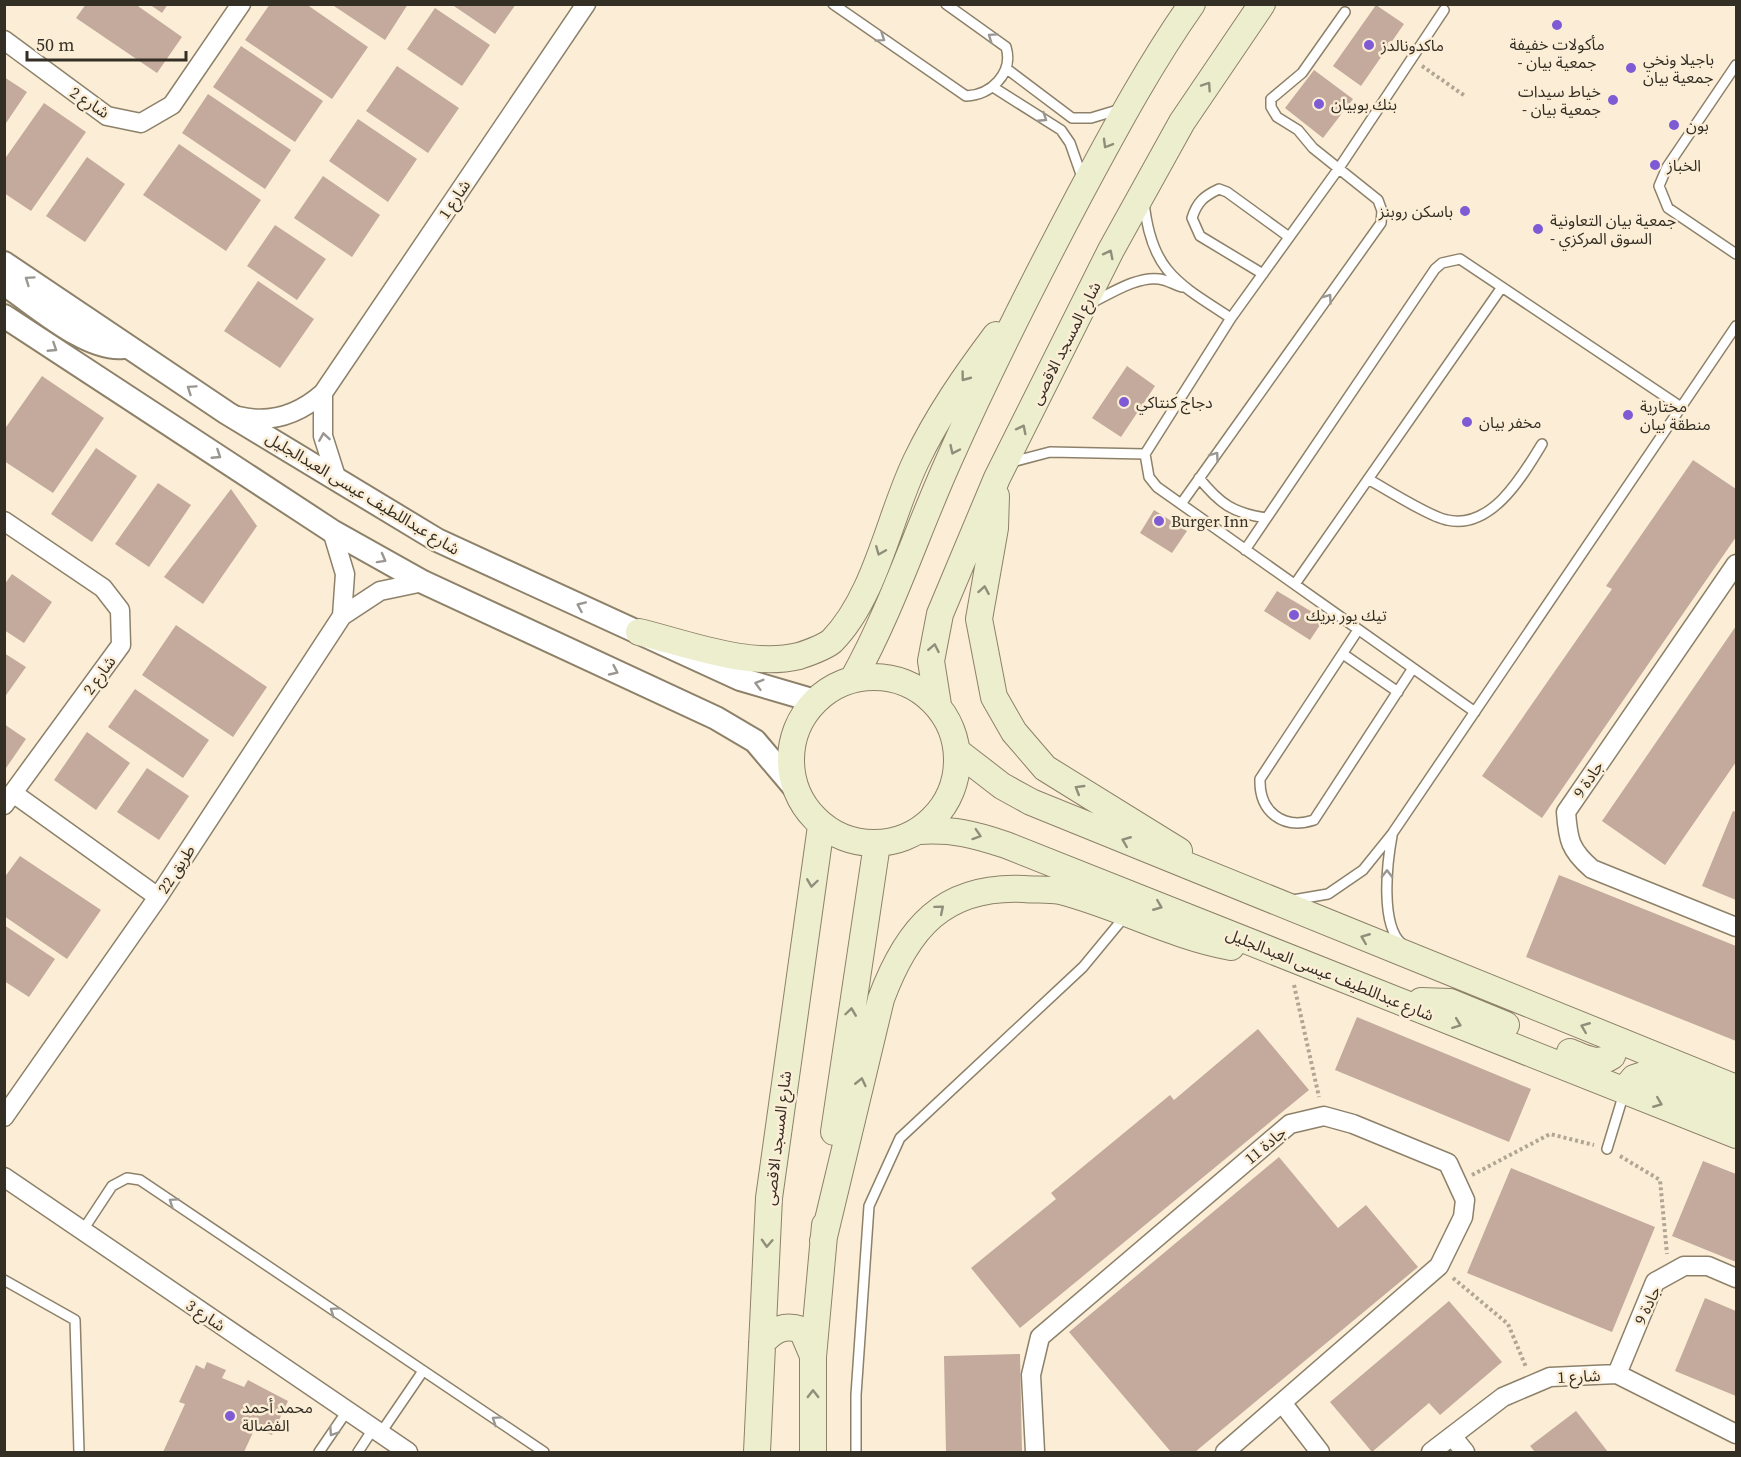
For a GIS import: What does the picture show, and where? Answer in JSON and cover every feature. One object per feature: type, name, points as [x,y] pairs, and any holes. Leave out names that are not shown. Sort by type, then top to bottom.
[{"type":"main road","points":[[852,680],[886,618],[948,462],[1026,297],[1085,185],[1167,39],[1192,4]]},
{"type":"main road","name":"شارع المسجد الاقصى","points":[[938,705],[931,662],[940,614],[1001,472],[1143,192],[1182,122],[1262,4]]},
{"type":"main road","points":[[639,632],[741,656],[774,660],[801,655],[830,642],[858,606],[915,462],[953,392],[1026,297]]},
{"type":"main road","points":[[1001,472],[995,528],[979,619],[994,697],[1014,732],[1045,768],[1167,842],[1215,878]]},
{"type":"main road","points":[[876,676],[899,680],[920,690],[938,705],[948,719],[958,752],[955,783],[941,810],[919,831],[899,841],[877,844],[857,843],[838,836],[821,826],[805,808],[794,788],[790,765],[792,741],[801,719],[815,701],[832,688],[852,680],[876,676]]},
{"type":"main road","points":[[958,752],[1002,786],[1030,802],[1737,1088]]},
{"type":"main road","name":"شارع المسجد الاقصى","points":[[757,1452],[769,1198],[821,826]]},
{"type":"main road","name":"شارع عبداللطيف عيسى العبدالجليل","points":[[919,831],[967,832],[1006,845],[1737,1135]]},
{"type":"main road","points":[[813,1452],[813,1357],[831,1157],[877,844]]},
{"type":"main road","points":[[823,1241],[881,999],[894,965],[918,929],[951,901],[1004,888],[1059,891],[1196,940],[1288,957]]},
{"type":"main road","points":[[1408,1005],[1430,1001],[1450,1002],[1593,1062],[1612,1056],[1617,1040]]},
{"type":"main road","points":[[1625,1089],[1634,1078],[1646,1074],[1737,1110]]},
{"type":"main road","points":[[762,1343],[771,1332],[791,1326],[802,1330],[813,1357]]},
{"type":"street","name":"شارع 2","points":[[4,40],[106,116],[141,123],[172,105],[241,4]]},
{"type":"street","name":"شارع 1","points":[[227,413],[253,419],[280,418],[304,408],[323,393],[586,4]]},
{"type":"street","name":"شارع عبداللطيف عيسى العبدالجليل","points":[[4,263],[227,413],[437,540],[740,679],[815,701]]},
{"type":"street","points":[[4,284],[92,342],[110,347],[127,346]]},
{"type":"street","points":[[4,316],[333,531],[423,582],[716,718],[755,741],[794,788]]},
{"type":"street","points":[[323,393],[323,436],[337,480]]},
{"type":"street","name":"شارع 2","points":[[4,521],[102,588],[120,610],[121,645],[9,799],[158,897]]},
{"type":"street","name":"طريق 22","points":[[333,531],[339,545],[345,574],[342,616]]},
{"type":"street","name":"جادة 9","points":[[1737,564],[1566,812],[1567,834],[1575,854],[1592,869],[1737,927]]},
{"type":"street","name":"طريق 22","points":[[4,1117],[158,897],[342,616],[381,591],[423,582]]},
{"type":"street","name":"جادة 11","points":[[1035,1452],[1031,1376],[1040,1337],[1290,1124],[1323,1116],[1353,1124],[1448,1163],[1465,1200],[1463,1217],[1439,1266],[1283,1404],[1225,1452]]},
{"type":"street","name":"شارع 3","points":[[4,1176],[408,1452]]},
{"type":"street","name":"جادة 9","points":[[1617,1374],[1655,1282],[1684,1266],[1708,1266],[1737,1278]]},
{"type":"street","name":"شارع 1","points":[[1431,1452],[1503,1397],[1550,1377],[1617,1374],[1737,1434]]},
{"type":"street","points":[[1283,1404],[1320,1452]]},
{"type":"street","points":[[1452,1436],[1465,1452]]},
{"type":"lane","points":[[833,4],[966,96],[978,95],[993,87],[1007,69],[1009,56],[1006,47],[946,4]]},
{"type":"lane","points":[[1444,10],[1339,168],[1231,318],[1145,454],[1149,477],[1157,487],[1476,712]]},
{"type":"lane","points":[[1181,504],[1381,223],[1382,211],[1378,200],[1313,148],[1298,130],[1277,117],[1270,103],[1275,95],[1302,73],[1345,12]]},
{"type":"lane","points":[[1737,65],[1667,166],[1659,186],[1668,208],[1737,254]]},
{"type":"lane","points":[[1007,69],[1072,118],[1091,118],[1129,107]]},
{"type":"lane","points":[[993,87],[1061,130],[1070,143],[1085,185]]},
{"type":"lane","points":[[1263,274],[1200,236],[1192,218],[1196,207],[1205,195],[1219,189],[1227,192],[1289,237]]},
{"type":"lane","points":[[1143,192],[1147,233],[1166,269],[1184,288]]},
{"type":"lane","points":[[1245,550],[1435,269],[1442,263],[1460,259],[1681,408]]},
{"type":"lane","points":[[1084,307],[1121,288],[1159,279],[1184,288],[1231,318]]},
{"type":"lane","points":[[1295,585],[1502,287]]},
{"type":"lane","points":[[1280,903],[1328,894],[1363,870],[1392,834],[1737,326]]},
{"type":"lane","points":[[1368,479],[1445,520],[1467,522],[1488,512],[1524,473],[1542,444]]},
{"type":"lane","points":[[1001,472],[1050,452],[1145,454]]},
{"type":"lane","points":[[1199,478],[1213,496],[1226,506],[1242,514],[1266,518]]},
{"type":"lane","points":[[1358,630],[1260,780],[1262,800],[1274,816],[1293,824],[1314,820],[1413,668]]},
{"type":"lane","points":[[1343,654],[1398,692]]},
{"type":"lane","points":[[1392,834],[1387,864],[1387,901],[1396,939],[1423,961]]},
{"type":"lane","points":[[856,1452],[856,1395],[869,1206],[900,1138],[1083,967],[1127,914]]},
{"type":"lane","points":[[1607,1149],[1625,1089]]},
{"type":"lane","points":[[84,1230],[112,1186],[127,1178],[141,1180],[544,1452]]},
{"type":"lane","points":[[4,1280],[75,1320],[79,1452]]},
{"type":"lane","points":[[358,1452],[423,1371]]},
{"type":"lane","points":[[319,1452],[347,1411]]},
{"type":"path","points":[[1412,58],[1465,96]]},
{"type":"path","points":[[1288,957],[1323,1116]]},
{"type":"path","points":[[1458,1182],[1550,1134],[1607,1149],[1660,1180],[1669,1273]]},
{"type":"path","points":[[1439,1266],[1508,1324],[1534,1384]]},
{"type":"building","points":[[86,4],[135,4],[182,37],[157,73],[76,18]]},
{"type":"building","points":[[149,4],[168,4],[162,13]]},
{"type":"building","points":[[270,4],[306,4],[368,47],[332,99],[245,40]]},
{"type":"building","points":[[331,4],[408,4],[385,40]]},
{"type":"building","points":[[451,4],[516,4],[495,34]]},
{"type":"building","name":"ماكدونالدز","points":[[1376,5],[1404,24],[1361,86],[1333,66]]},
{"type":"building","points":[[435,8],[490,45],[462,86],[407,49]]},
{"type":"building","points":[[241,46],[323,101],[295,142],[213,87]]},
{"type":"building","points":[[397,66],[459,108],[428,153],[366,111]]},
{"type":"building","name":"بنك بوبيان","points":[[1314,70],[1353,99],[1323,138],[1285,108]]},
{"type":"building","points":[[4,77],[27,92],[4,126]]},
{"type":"building","points":[[208,94],[291,150],[265,189],[182,133]]},
{"type":"building","points":[[44,103],[86,132],[31,211],[4,193],[4,160]]},
{"type":"building","points":[[358,119],[417,159],[388,202],[329,161]]},
{"type":"building","points":[[179,144],[261,200],[226,251],[143,195]]},
{"type":"building","points":[[87,157],[125,184],[85,242],[46,216]]},
{"type":"building","points":[[323,176],[380,215],[352,257],[294,218]]},
{"type":"building","points":[[275,225],[326,259],[297,300],[247,266]]},
{"type":"building","points":[[258,281],[314,319],[280,368],[224,331]]},
{"type":"building","name":"دجاج كنتاكي","points":[[1127,366],[1155,386],[1121,437],[1092,418]]},
{"type":"building","points":[[42,376],[104,418],[53,493],[4,461],[4,430]]},
{"type":"building","points":[[96,448],[137,476],[92,542],[51,514]]},
{"type":"building","points":[[1693,460],[1736,489],[1736,537],[1542,818],[1482,776],[1612,589],[1606,586]]},
{"type":"building","points":[[158,483],[191,505],[149,567],[115,544]]},
{"type":"building","points":[[231,489],[257,526],[203,604],[164,577]]},
{"type":"building","name":"Burger Inn","points":[[1154,510],[1187,531],[1172,553],[1140,533]]},
{"type":"building","points":[[12,574],[52,602],[24,643],[4,630],[4,585]]},
{"type":"building","name":"تيك يور بريك","points":[[1277,591],[1324,619],[1310,640],[1264,611]]},
{"type":"building","points":[[176,625],[267,687],[233,737],[142,675]]},
{"type":"building","points":[[1736,626],[1736,762],[1665,865],[1602,821]]},
{"type":"building","points":[[4,653],[26,667],[4,698]]},
{"type":"building","points":[[135,689],[209,740],[183,778],[108,727]]},
{"type":"building","points":[[4,724],[26,739],[4,771]]},
{"type":"building","points":[[87,732],[130,763],[96,810],[54,780]]},
{"type":"building","points":[[147,768],[189,796],[159,840],[117,812]]},
{"type":"building","points":[[1733,811],[1736,812],[1736,900],[1702,886]]},
{"type":"building","points":[[20,856],[101,910],[67,959],[4,916],[4,878]]},
{"type":"building","points":[[1559,875],[1736,946],[1736,1041],[1526,957]]},
{"type":"building","points":[[4,925],[55,959],[29,997],[4,981]]},
{"type":"building","points":[[1357,1017],[1531,1089],[1509,1142],[1335,1070]]},
{"type":"building","points":[[1258,1029],[1309,1090],[1020,1328],[971,1268],[1056,1199],[1051,1193],[1170,1095],[1174,1100]]},
{"type":"building","points":[[1279,1157],[1338,1228],[1366,1205],[1418,1267],[1195,1452],[1171,1452],[1069,1332]]},
{"type":"building","points":[[1703,1161],[1736,1174],[1736,1262],[1672,1236]]},
{"type":"building","points":[[1511,1168],[1655,1227],[1612,1332],[1467,1273]]},
{"type":"building","points":[[1705,1298],[1736,1311],[1736,1396],[1675,1371]]},
{"type":"building","points":[[1449,1301],[1502,1362],[1440,1415],[1429,1403],[1372,1452],[1330,1402]]},
{"type":"building","points":[[1020,1354],[1022,1452],[946,1452],[944,1356]]},
{"type":"building","name":"محمد أحمد الفضالة","points":[[207,1362],[226,1370],[222,1378],[244,1387],[248,1380],[288,1401],[272,1435],[255,1428],[244,1452],[163,1452],[185,1404],[179,1402],[196,1365],[204,1369]]},
{"type":"building","points":[[1576,1411],[1608,1452],[1535,1452],[1530,1446]]},
{"type":"place","name":"مأكولات خفيفة - جمعية بيان","points":[[1557,25]]},
{"type":"place","name":"ماكدونالدز","points":[[1369,45]]},
{"type":"place","name":"باجيلا ونخي جمعية بيان","points":[[1631,68]]},
{"type":"place","name":"خياط سيدات - جمعية بيان","points":[[1613,100]]},
{"type":"place","name":"بنك بوبيان","points":[[1319,104]]},
{"type":"place","name":"بون","points":[[1674,125]]},
{"type":"place","name":"الخباز","points":[[1655,165]]},
{"type":"place","name":"باسكن روبنز","points":[[1465,211]]},
{"type":"place","name":"جمعية بيان التعاونية - السوق المركزي","points":[[1538,229]]},
{"type":"place","name":"دجاج كنتاكي","points":[[1124,402]]},
{"type":"place","name":"مختارية منطقة بيان","points":[[1628,415]]},
{"type":"place","name":"مخفر بيان","points":[[1467,422]]},
{"type":"place","name":"Burger Inn","points":[[1159,521]]},
{"type":"place","name":"تيك يور بريك","points":[[1294,615]]},
{"type":"place","name":"محمد أحمد الفضالة","points":[[230,1416]]}]
